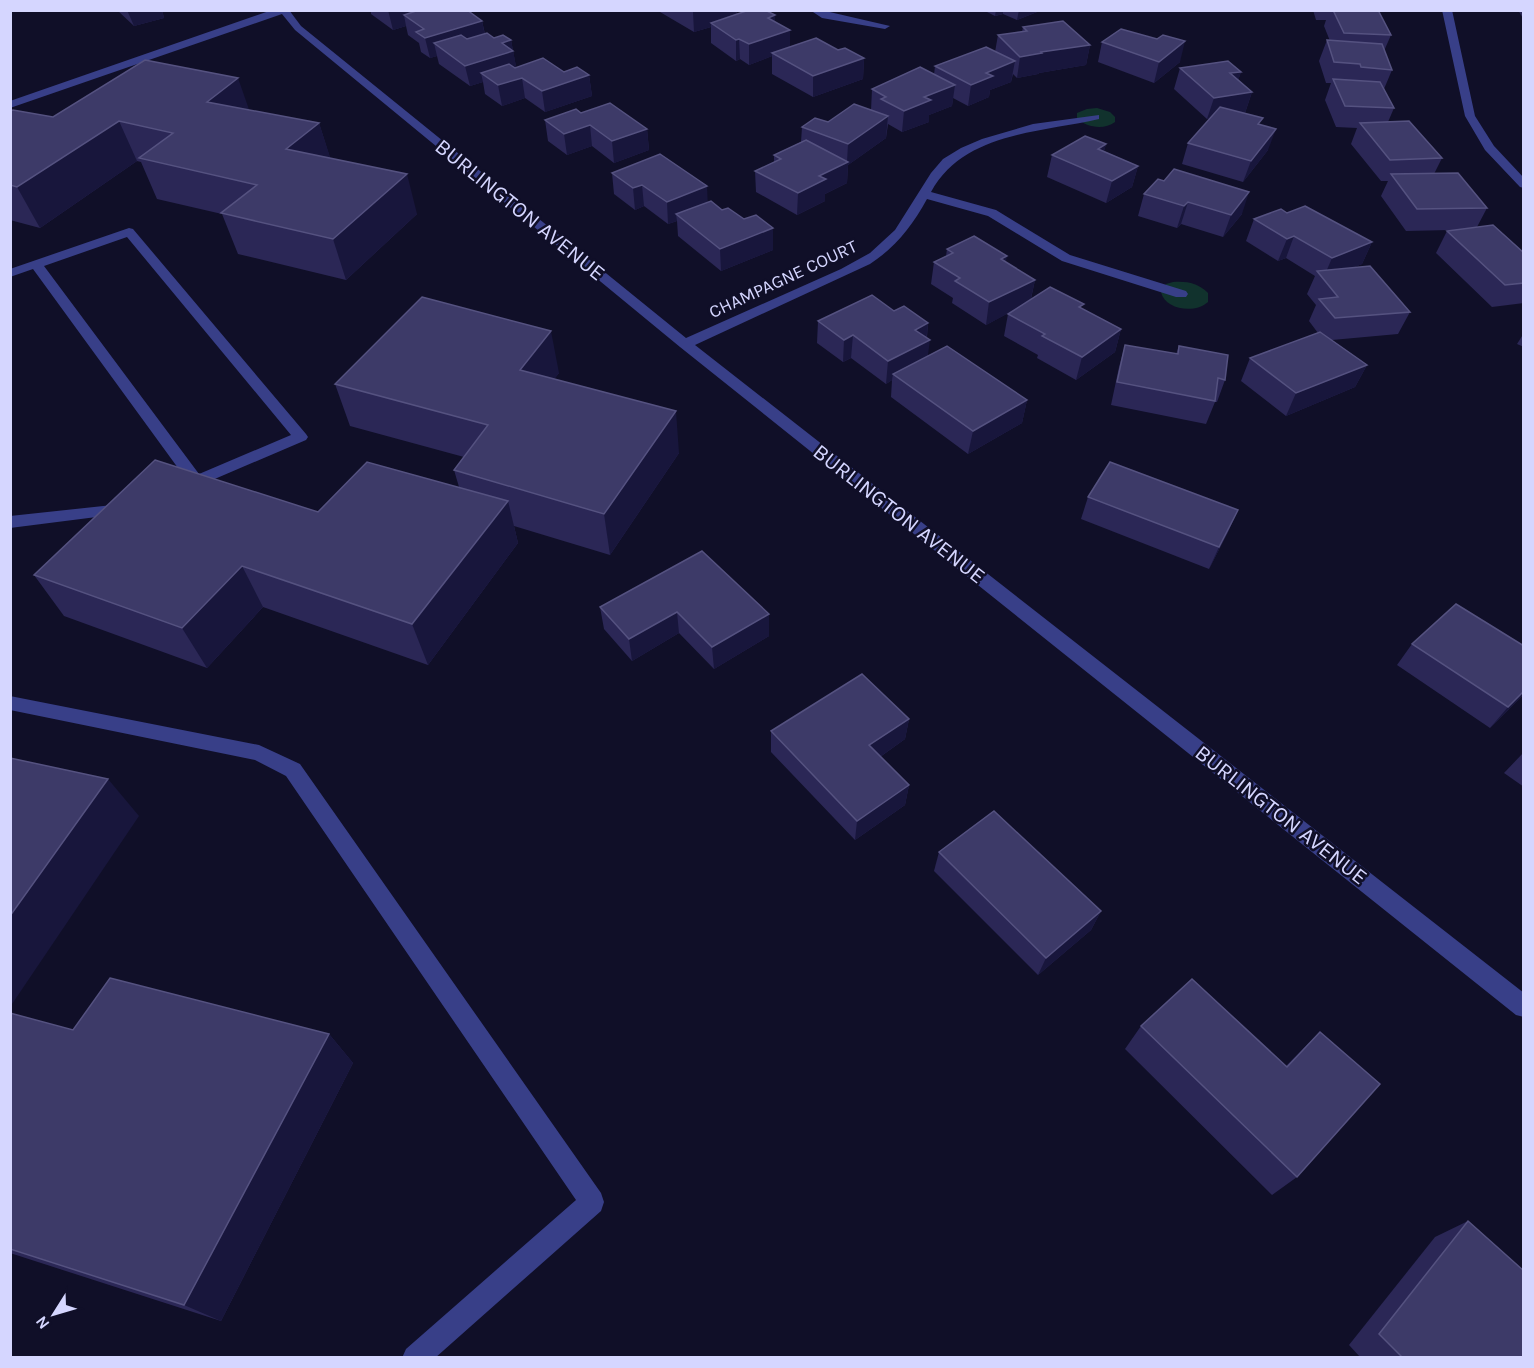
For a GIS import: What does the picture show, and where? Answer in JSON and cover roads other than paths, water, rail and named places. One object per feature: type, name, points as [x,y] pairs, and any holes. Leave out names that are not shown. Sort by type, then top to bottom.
[{"type":"street","points":[[10,105],[284,10]]},
{"type":"street","name":"BURLINGTON AVENUE","points":[[284,10],[298,28],[685,344],[1524,1007]]},
{"type":"street","points":[[814,10],[822,15],[885,26]]},
{"type":"street","points":[[1447,10],[1470,116],[1489,148],[1524,185]]},
{"type":"street","name":"CHAMPAGNE COURT","points":[[685,344],[867,260],[897,237],[906,226],[936,172],[955,157],[993,138],[1028,127],[1095,117]]},
{"type":"street","points":[[924,194],[992,213],[1066,258],[1181,294]]},
{"type":"street","points":[[10,273],[129,232],[301,437],[169,492]]},
{"type":"street","points":[[36,264],[196,481]]},
{"type":"street","points":[[10,522],[118,511],[140,503]]},
{"type":"street","points":[[10,703],[259,753],[292,770],[592,1202],[415,1358]]}]
